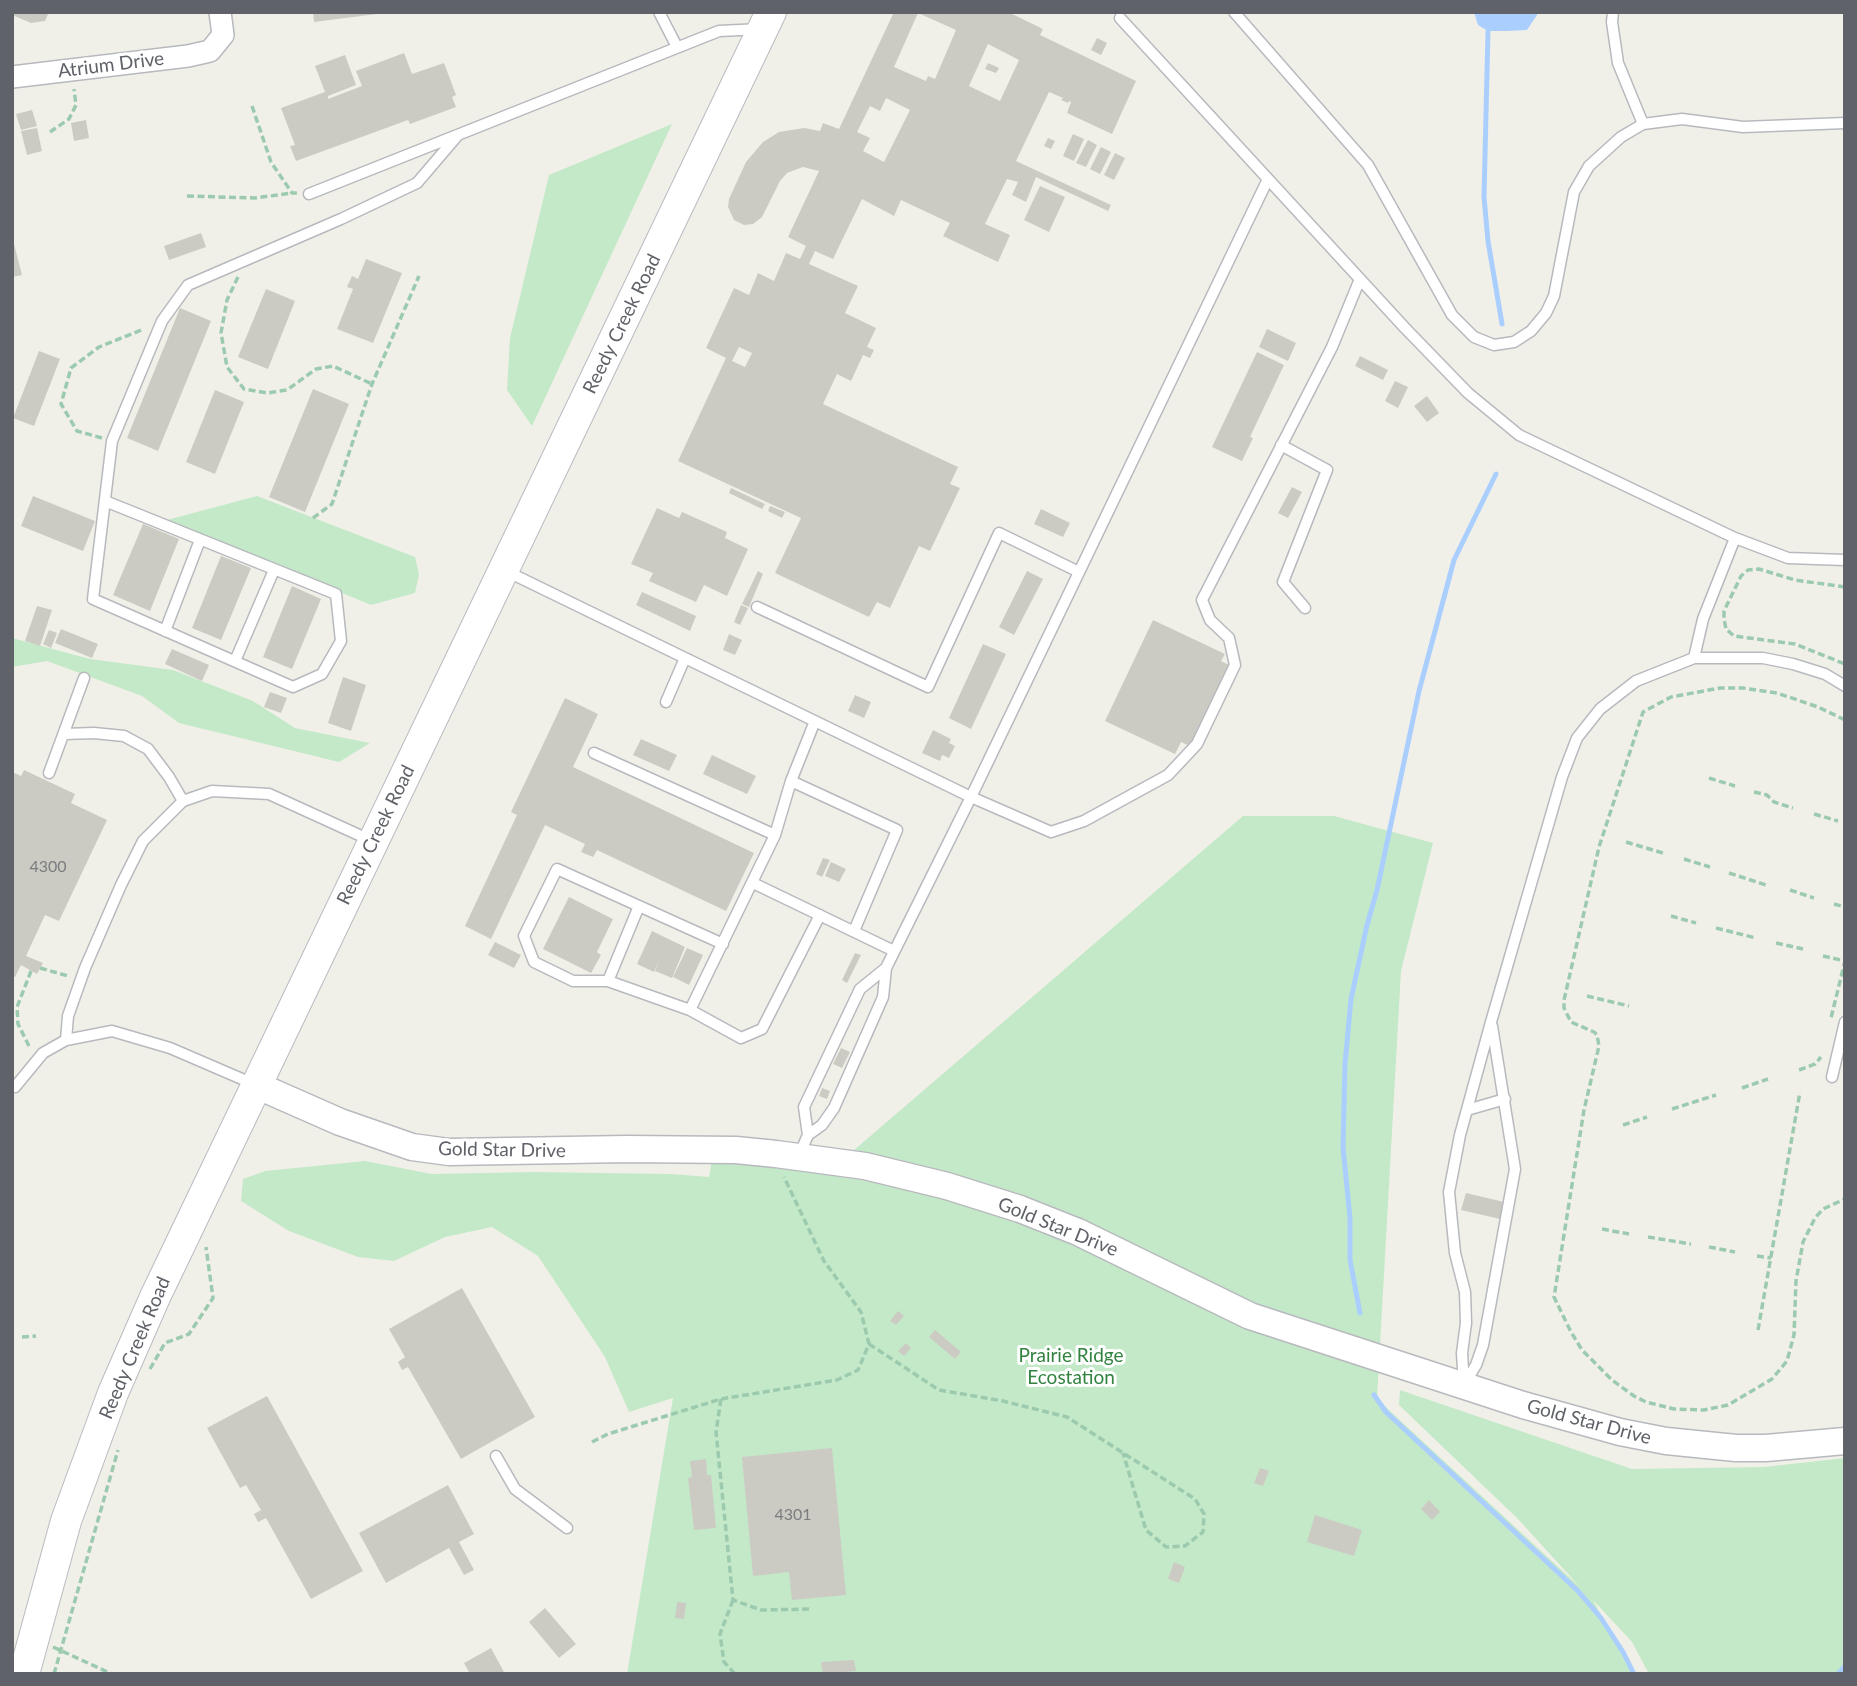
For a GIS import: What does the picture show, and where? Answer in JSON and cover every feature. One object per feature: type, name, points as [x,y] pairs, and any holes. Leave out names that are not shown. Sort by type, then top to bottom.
[{"type":"main road","name":"Reedy Creek Road","points":[[24,1674],[66,1521],[113,1393],[155,1297],[767,20]]},
{"type":"street","name":"Atrium Drive","points":[[12,78],[210,51],[223,35],[220,12]]},
{"type":"street","name":"Gold Star Drive","points":[[256,1085],[353,1128],[412,1147],[449,1152],[794,1148],[947,1186],[1020,1209],[1078,1232],[1250,1316],[1523,1405],[1620,1432],[1666,1441],[1736,1448],[1845,1441]]},
{"type":"lane","points":[[659,12],[677,47]]},
{"type":"lane","points":[[1234,12],[1367,164],[1452,315],[1474,337],[1494,345],[1514,342],[1531,331],[1546,313],[1553,296],[1574,192],[1589,166],[1621,136],[1643,124],[1682,119],[1743,127],[1845,123]]},
{"type":"lane","points":[[1613,12],[1618,63],[1643,124]]},
{"type":"lane","points":[[1120,18],[1468,393],[1519,435],[1735,538],[1788,558],[1845,560]]},
{"type":"lane","points":[[309,194],[719,31],[767,20]]},
{"type":"lane","points":[[105,501],[336,594],[341,641],[322,674],[293,687],[93,599],[112,441],[162,321],[188,285],[417,183],[458,135]]},
{"type":"lane","points":[[794,1148],[822,1125],[834,1108],[883,996],[886,968],[1268,179]]},
{"type":"lane","points":[[503,570],[971,797],[1051,832],[1084,821],[1168,775],[1197,744],[1235,665],[1229,638],[1210,620],[1202,600],[1332,346],[1360,279]]},
{"type":"lane","points":[[1281,444],[1327,470],[1283,582],[1305,608]]},
{"type":"lane","points":[[757,607],[928,687],[999,533],[1079,572]]},
{"type":"lane","points":[[1694,658],[1703,620],[1735,538]]},
{"type":"lane","points":[[165,631],[200,540]]},
{"type":"lane","points":[[235,661],[274,570]]},
{"type":"lane","points":[[666,702],[685,658]]},
{"type":"lane","points":[[1464,1385],[1462,1353],[1466,1323],[1465,1293],[1455,1253],[1450,1192],[1467,1110],[1491,1022],[1562,778],[1577,738],[1600,709],[1636,681],[1694,658],[1763,658],[1825,674],[1845,686]]},
{"type":"lane","points":[[49,773],[85,678]]},
{"type":"lane","points":[[690,1010],[775,835],[791,781],[815,722]]},
{"type":"lane","points":[[64,734],[124,736],[148,749],[183,802]]},
{"type":"lane","points":[[594,753],[775,835]]},
{"type":"lane","points":[[791,781],[897,831],[854,931]]},
{"type":"lane","points":[[66,1040],[68,1016],[85,968],[121,885],[143,841],[183,802],[212,791],[269,794],[373,841]]},
{"type":"lane","points":[[723,944],[557,869],[524,936],[534,962],[573,981],[608,981],[690,1010],[741,1038],[762,1029],[820,915]]},
{"type":"lane","points":[[753,883],[894,951]]},
{"type":"lane","points":[[608,981],[639,906]]},
{"type":"lane","points":[[794,1148],[804,1107],[860,989],[886,968]]},
{"type":"lane","points":[[1464,1385],[1476,1365],[1483,1345],[1515,1169],[1491,1022]]},
{"type":"lane","points":[[1832,1077],[1845,1022]]},
{"type":"lane","points":[[12,1085],[15,1087],[43,1053],[66,1040],[112,1031],[170,1048],[256,1085]]},
{"type":"lane","points":[[1467,1110],[1505,1099]]},
{"type":"lane","points":[[496,1456],[515,1489],[566,1528]]},
{"type":"path","points":[[50,132],[69,120],[76,106],[69,70]]},
{"type":"path","points":[[252,106],[271,162],[292,193]]},
{"type":"path","points":[[187,196],[255,198],[292,193],[309,194]]},
{"type":"path","points":[[247,260],[226,300],[221,333],[227,367],[244,388],[267,393],[287,390],[316,369],[333,366],[372,384]]},
{"type":"path","points":[[313,518],[332,504],[372,384],[419,276]]},
{"type":"path","points":[[112,441],[76,431],[61,404],[71,368],[99,347],[162,321]]},
{"type":"path","points":[[1845,587],[1795,580],[1759,569],[1748,570],[1741,576],[1724,611],[1726,629],[1734,636],[1795,644],[1845,664]]},
{"type":"path","points":[[1845,720],[1818,707],[1777,693],[1743,688],[1720,688],[1671,697],[1643,712],[1599,848],[1564,1000],[1564,1008],[1571,1022],[1594,1032],[1599,1046],[1584,1110],[1554,1297],[1582,1350],[1612,1380],[1634,1396],[1674,1409],[1704,1410],[1728,1405],[1772,1379],[1787,1361],[1794,1335],[1796,1281],[1803,1242],[1815,1217],[1823,1209],[1845,1199]]},
{"type":"path","points":[[1709,778],[1735,786]]},
{"type":"path","points":[[1755,792],[1793,808]]},
{"type":"path","points":[[1814,814],[1838,821]]},
{"type":"path","points":[[1626,842],[1663,853]]},
{"type":"path","points":[[1684,859],[1710,867]]},
{"type":"path","points":[[1729,873],[1769,886]]},
{"type":"path","points":[[1790,890],[1814,898]]},
{"type":"path","points":[[1834,904],[1845,907]]},
{"type":"path","points":[[1671,916],[1696,923]]},
{"type":"path","points":[[1716,928],[1756,938]]},
{"type":"path","points":[[1776,943],[1802,949]]},
{"type":"path","points":[[1823,956],[1845,961],[1830,1022]]},
{"type":"path","points":[[40,968],[68,976]]},
{"type":"path","points":[[29,1046],[18,1024],[17,1007],[31,971]]},
{"type":"path","points":[[1587,996],[1629,1006]]},
{"type":"path","points":[[1798,1070],[1819,1062],[1824,1046]]},
{"type":"path","points":[[1742,1087],[1768,1079]]},
{"type":"path","points":[[1759,1330],[1800,1091]]},
{"type":"path","points":[[1672,1109],[1716,1096]]},
{"type":"path","points":[[1623,1125],[1647,1117]]},
{"type":"path","points":[[592,1442],[608,1434],[721,1399],[837,1380],[858,1370],[869,1344],[861,1312],[824,1261],[789,1190],[794,1148]]},
{"type":"path","points":[[1602,1229],[1629,1234]]},
{"type":"path","points":[[145,1378],[165,1342],[189,1334],[213,1298],[205,1248],[211,1237]]},
{"type":"path","points":[[1648,1237],[1691,1244]]},
{"type":"path","points":[[1709,1247],[1735,1252]]},
{"type":"path","points":[[1757,1256],[1771,1258]]},
{"type":"path","points":[[22,1337],[36,1336]]},
{"type":"path","points":[[869,1344],[939,1390],[1003,1401],[1067,1417],[1195,1499],[1204,1514],[1203,1532],[1185,1546],[1166,1547],[1146,1530],[1123,1453]]},
{"type":"path","points":[[721,1399],[716,1432],[733,1600],[720,1634],[724,1662],[735,1674]]},
{"type":"path","points":[[54,1674],[121,1440]]},
{"type":"path","points":[[733,1600],[761,1610],[811,1609]]},
{"type":"path","points":[[60,1650],[112,1674]]},
{"type":"green space","points":[[672,124],[532,426],[507,390],[510,338],[549,175]]},
{"type":"green space","points":[[257,496],[415,557],[419,574],[415,593],[371,605],[167,520]]},
{"type":"green space","points":[[12,638],[90,659],[173,670],[253,701],[295,728],[370,743],[339,762],[179,723],[142,696],[47,661],[12,667]]},
{"type":"green space","name":"Prairie Ridge Ecostation","points":[[1243,816],[1334,816],[1433,843],[1401,971],[1377,1399],[1580,1587],[1517,1518],[1399,1405],[1400,1390],[1632,1469],[1764,1467],[1845,1458],[1845,1674],[1649,1674],[1632,1642],[1593,1600],[1633,1674],[627,1674],[673,1398],[629,1412],[605,1357],[538,1256],[492,1227],[445,1237],[394,1261],[358,1257],[289,1231],[241,1201],[243,1179],[265,1171],[365,1161],[432,1174],[534,1172],[709,1177],[712,1160],[832,1169]]},
{"type":"water","points":[[1474,12],[1539,12],[1527,30],[1488,31],[1478,25]]},
{"type":"building","points":[[12,12],[49,12],[45,21],[31,23],[12,15]]},
{"type":"building","points":[[313,12],[377,12],[377,14],[314,22]]},
{"type":"building","points":[[894,12],[1008,12],[1043,29],[1040,35],[1136,81],[1112,134],[1067,113],[1071,102],[1061,100],[1063,98],[1049,92],[1016,161],[1111,205],[1108,211],[1036,177],[1026,202],[1012,195],[1018,182],[1007,179],[985,224],[1010,235],[998,262],[943,236],[950,223],[901,200],[894,216],[862,199],[833,259],[815,251],[809,264],[858,286],[845,313],[876,328],[867,347],[874,350],[870,358],[863,355],[851,381],[837,374],[823,404],[958,467],[950,484],[960,488],[930,551],[919,546],[890,608],[877,602],[869,617],[775,573],[801,518],[678,461],[726,358],[706,348],[734,288],[749,295],[758,273],[774,281],[786,253],[800,259],[806,246],[788,237],[819,171],[803,167],[787,173],[780,181],[762,217],[753,224],[744,225],[734,220],[728,207],[746,162],[763,142],[779,132],[804,128],[820,131],[823,123],[839,129]],"holes":[[[918,13],[956,30],[935,79],[928,76],[926,81],[894,67]],[[988,44],[1019,60],[1000,101],[969,86]],[[886,98],[910,110],[884,162],[863,151],[870,138],[857,132],[870,106],[880,111]],[[739,347],[752,353],[745,367],[732,361]]]},
{"type":"building","points":[[1097,38],[1107,43],[1101,55],[1091,50]]},
{"type":"building","points":[[404,53],[412,74],[444,63],[456,95],[452,97],[456,107],[410,124],[408,120],[296,161],[290,146],[295,145],[281,108],[325,92],[315,66],[345,55],[356,85],[328,96],[328,99],[362,86],[356,71]]},
{"type":"building","points":[[988,63],[999,68],[996,73],[985,69]]},
{"type":"building","points":[[32,110],[37,126],[21,130],[16,114]]},
{"type":"building","points":[[86,120],[89,138],[74,141],[71,123]]},
{"type":"building","points":[[37,128],[42,151],[27,155],[21,131]]},
{"type":"building","points":[[1073,134],[1084,139],[1074,161],[1063,156]]},
{"type":"building","points":[[1048,138],[1055,141],[1051,149],[1044,146]]},
{"type":"building","points":[[1088,140],[1097,145],[1086,167],[1076,163]]},
{"type":"building","points":[[1101,147],[1111,152],[1100,174],[1090,169]]},
{"type":"building","points":[[1115,153],[1125,158],[1114,180],[1104,175]]},
{"type":"building","points":[[1040,186],[1065,197],[1049,232],[1024,220]]},
{"type":"building","points":[[201,233],[206,247],[169,260],[164,246]]},
{"type":"building","points":[[12,236],[22,275],[12,277]]},
{"type":"building","points":[[366,259],[402,273],[373,343],[337,329],[353,289],[347,287],[352,276],[358,279]]},
{"type":"building","points":[[266,289],[295,301],[268,369],[238,357]]},
{"type":"building","points":[[180,308],[211,321],[158,451],[127,438]]},
{"type":"building","points":[[1267,329],[1296,343],[1288,361],[1259,347]]},
{"type":"building","points":[[39,351],[60,359],[34,426],[13,418]]},
{"type":"building","points":[[1257,352],[1284,365],[1250,437],[1253,438],[1242,461],[1212,447]]},
{"type":"building","points":[[1360,356],[1388,370],[1383,380],[1355,366]]},
{"type":"building","points":[[1395,381],[1408,387],[1398,408],[1385,401]]},
{"type":"building","points":[[313,389],[349,404],[305,512],[269,497]]},
{"type":"building","points":[[215,390],[244,402],[215,474],[186,462]]},
{"type":"building","points":[[1427,396],[1439,413],[1427,422],[1414,406]]},
{"type":"building","points":[[1292,487],[1302,492],[1288,518],[1278,513]]},
{"type":"building","points":[[731,488],[765,504],[762,509],[729,493]]},
{"type":"building","points":[[33,496],[95,521],[83,551],[21,526]]},
{"type":"building","points":[[770,506],[785,512],[782,518],[768,511]]},
{"type":"building","points":[[657,508],[679,518],[682,512],[727,532],[725,538],[748,549],[727,596],[704,585],[696,602],[649,581],[653,573],[631,564]]},
{"type":"building","points":[[1041,509],[1070,523],[1063,537],[1034,524]]},
{"type":"building","points":[[143,524],[179,539],[150,611],[113,595]]},
{"type":"building","points":[[221,556],[251,568],[221,640],[192,628]]},
{"type":"building","points":[[758,571],[763,574],[749,607],[742,604]]},
{"type":"building","points":[[1027,571],[1043,579],[1014,635],[999,627]]},
{"type":"building","points":[[292,586],[321,599],[292,669],[263,657]]},
{"type":"building","points":[[642,592],[696,616],[690,631],[636,605]]},
{"type":"building","points":[[741,605],[748,608],[740,625],[734,622]]},
{"type":"building","points":[[37,606],[52,610],[40,646],[25,641]]},
{"type":"building","points":[[1153,620],[1225,654],[1221,661],[1229,665],[1190,746],[1181,742],[1175,754],[1105,721]]},
{"type":"building","points":[[61,629],[98,644],[92,658],[55,643]]},
{"type":"building","points":[[49,630],[57,633],[51,648],[43,644]]},
{"type":"building","points":[[729,634],[742,640],[735,655],[723,650]]},
{"type":"building","points":[[983,644],[1006,654],[971,729],[949,718]]},
{"type":"building","points":[[172,649],[209,665],[202,681],[165,664]]},
{"type":"building","points":[[343,677],[366,685],[351,731],[328,723]]},
{"type":"building","points":[[270,692],[287,698],[281,713],[264,707]]},
{"type":"building","points":[[855,695],[871,702],[864,718],[848,711]]},
{"type":"building","points":[[565,698],[598,714],[573,767],[754,853],[726,911],[597,850],[593,857],[581,852],[585,844],[545,825],[491,939],[465,926],[517,815],[511,812]]},
{"type":"building","points":[[933,730],[951,739],[949,743],[955,746],[949,758],[942,755],[940,761],[922,753]]},
{"type":"building","points":[[641,739],[677,755],[669,771],[633,755]]},
{"type":"building","points":[[712,755],[756,776],[747,794],[703,774]]},
{"type":"building","points":[[24,770],[75,794],[71,803],[107,820],[59,921],[45,915],[26,956],[43,963],[37,974],[21,965],[15,977],[12,976],[12,772],[21,776]]},
{"type":"building","points":[[823,858],[830,860],[822,877],[816,874]]},
{"type":"building","points":[[831,862],[846,869],[839,882],[825,876]]},
{"type":"building","points":[[569,897],[613,919],[597,952],[601,955],[591,973],[543,949]]},
{"type":"building","points":[[652,931],[685,947],[672,978],[655,971],[660,959],[654,972],[637,964]]},
{"type":"building","points":[[495,942],[521,955],[514,968],[488,955]]},
{"type":"building","points":[[687,948],[703,955],[689,985],[673,977]]},
{"type":"building","points":[[855,953],[861,955],[847,983],[842,980]]},
{"type":"building","points":[[841,1048],[850,1052],[842,1068],[833,1064]]},
{"type":"building","points":[[822,1088],[830,1091],[827,1099],[819,1096]]},
{"type":"building","points":[[1466,1193],[1504,1202],[1500,1219],[1461,1210]]},
{"type":"building","points":[[462,1288],[535,1417],[461,1459],[408,1367],[402,1370],[398,1362],[405,1357],[389,1329]]},
{"type":"building","points":[[898,1311],[904,1316],[896,1325],[890,1321]]},
{"type":"building","points":[[935,1330],[961,1352],[955,1359],[929,1337]]},
{"type":"building","points":[[906,1343],[911,1348],[904,1356],[898,1351]]},
{"type":"building","points":[[267,1396],[363,1571],[311,1599],[266,1518],[258,1522],[254,1514],[261,1510],[246,1485],[240,1488],[207,1428]]},
{"type":"building","points":[[832,1448],[846,1595],[792,1600],[789,1572],[753,1576],[742,1457]]},
{"type":"building","points":[[706,1459],[707,1475],[711,1475],[716,1528],[694,1530],[688,1478],[692,1477],[690,1461]]},
{"type":"building","points":[[1260,1468],[1269,1471],[1263,1486],[1254,1483]]},
{"type":"building","points":[[448,1485],[474,1534],[459,1542],[474,1570],[464,1575],[449,1548],[386,1583],[359,1533]]},
{"type":"building","points":[[1429,1500],[1440,1512],[1432,1520],[1421,1509]]},
{"type":"building","points":[[1315,1515],[1362,1530],[1354,1556],[1307,1542]]},
{"type":"building","points":[[1174,1562],[1185,1567],[1179,1583],[1168,1579]]},
{"type":"building","points":[[677,1602],[686,1603],[684,1619],[675,1618]]},
{"type":"building","points":[[545,1608],[576,1644],[559,1658],[529,1622]]},
{"type":"building","points":[[491,1648],[505,1674],[470,1674],[464,1663]]},
{"type":"building","points":[[854,1660],[856,1671],[823,1674],[821,1662]]},
{"type":"waterway","points":[[1488,31],[1484,197],[1488,241],[1502,324]]},
{"type":"waterway","points":[[1360,1313],[1350,1260],[1350,1218],[1343,1147],[1345,1064],[1351,999],[1419,691],[1454,560],[1496,474]]},
{"type":"waterway","points":[[1374,1395],[1386,1412],[1578,1591],[1601,1618],[1634,1674]]},
{"type":"waterway","points":[[1838,1674],[1845,1666]]}]
